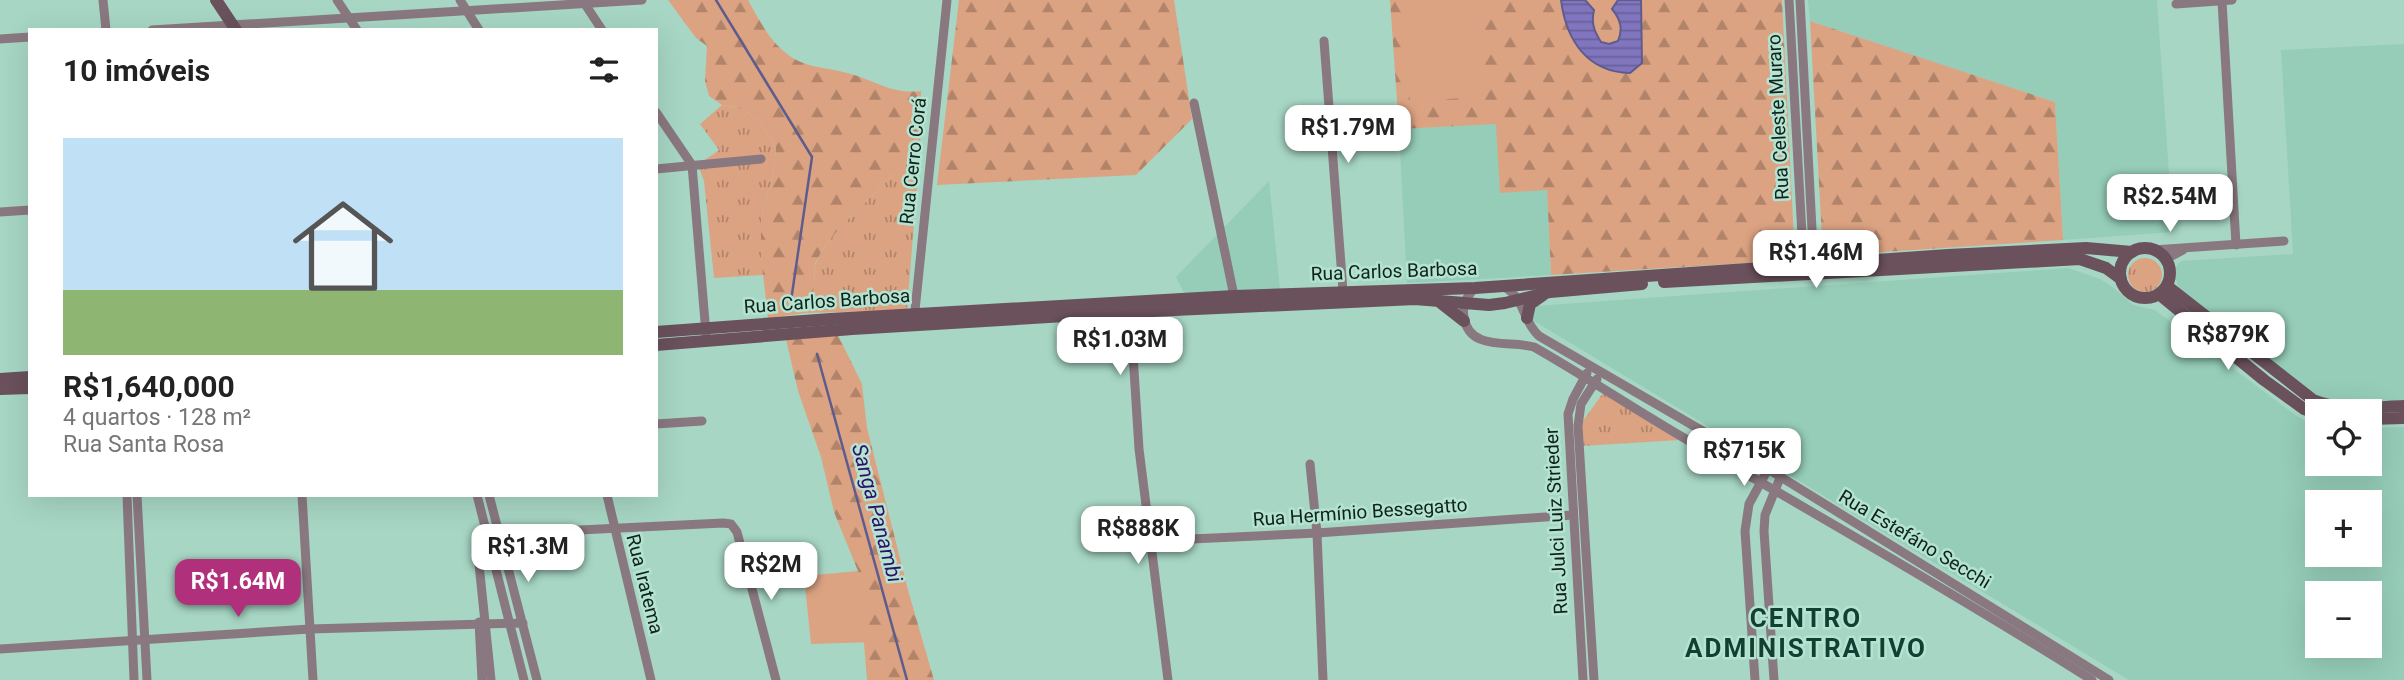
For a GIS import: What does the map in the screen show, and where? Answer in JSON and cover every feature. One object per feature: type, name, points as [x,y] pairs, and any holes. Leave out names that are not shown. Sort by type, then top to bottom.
[{"type":"street","points":[[103,0],[106,28]]},
{"type":"street","points":[[216,0],[235,28],[466,9],[642,0]]},
{"type":"street","points":[[337,0],[356,28]]},
{"type":"street","points":[[460,0],[478,28]]},
{"type":"street","name":"Rua Cerro Corá","points":[[914,320],[947,0]]},
{"type":"street","name":"Rua Celeste Muraro","points":[[1790,0],[1809,268]]},
{"type":"street","name":"Rua Celeste Muraro","points":[[1800,0],[1809,268]]},
{"type":"street","points":[[2176,4],[2232,0]]},
{"type":"street","points":[[2222,1],[2236,245]]},
{"type":"street","points":[[583,2],[601,28]]},
{"type":"street","points":[[0,39],[28,37]]},
{"type":"street","points":[[1324,41],[1343,291]]},
{"type":"street","points":[[1194,103],[1234,296]]},
{"type":"street","points":[[658,115],[692,165],[706,334]]},
{"type":"street","points":[[658,169],[761,159]]},
{"type":"street","points":[[0,212],[28,210]]},
{"type":"street","name":"Rua Carlos Barbosa","points":[[1130,307],[1234,296],[1655,279],[2058,249],[2133,252],[2146,248],[2153,250],[2284,241]]},
{"type":"street","name":"Rua Carlos Barbosa","points":[[2166,259],[2188,248]]},
{"type":"street","points":[[2153,250],[2166,259],[2170,268],[2170,277],[2163,290]]},
{"type":"street","points":[[2121,279],[2122,264],[2133,252]]},
{"type":"street","name":"Rua Carlos Barbosa","points":[[1809,268],[2080,259],[2106,268],[2121,279],[2129,293],[2136,297],[2151,298],[2163,290]]},
{"type":"street","name":"Rua Carlos Barbosa","points":[[658,332],[706,334],[1130,307],[1415,299],[1489,305],[1550,292],[1655,279]]},
{"type":"street","points":[[1503,286],[1520,299]]},
{"type":"street","points":[[1464,321],[1463,304],[1475,288]]},
{"type":"street","points":[[2163,290],[2313,400],[2346,409],[2404,405]]},
{"type":"street","points":[[2163,290],[2264,380],[2305,409]]},
{"type":"street","points":[[1527,318],[1530,304],[1550,292]]},
{"type":"street","name":"Rua Estefáno Secchi","points":[[1520,299],[1527,318],[1539,336],[1768,469],[1948,585],[2109,680]]},
{"type":"street","points":[[1438,301],[1464,321],[1471,333],[1481,340],[1503,346],[1526,344],[1534,347],[1682,437],[1948,585],[2092,680]]},
{"type":"street","points":[[1130,307],[1139,449],[1168,680]]},
{"type":"street","name":"Rua Carlos Barbosa","points":[[658,345],[706,334]]},
{"type":"street","name":"Rua Julci Luiz Strieder","points":[[1583,680],[1568,414],[1592,366]]},
{"type":"street","points":[[2264,380],[2274,369]]},
{"type":"street","name":"Rua Julci Luiz Strieder","points":[[1594,680],[1578,426],[1581,404],[1601,372]]},
{"type":"street","points":[[0,379],[28,377]]},
{"type":"street","points":[[0,389],[28,388]]},
{"type":"street","points":[[2382,419],[2404,418]]},
{"type":"street","points":[[658,424],[702,421]]},
{"type":"street","points":[[1310,464],[1317,533],[1323,680]]},
{"type":"street","points":[[1755,680],[1745,531],[1749,504],[1768,469]]},
{"type":"street","points":[[1774,680],[1764,531],[1765,515],[1780,478]]},
{"type":"street","points":[[127,497],[134,680]]},
{"type":"street","points":[[137,497],[147,680]]},
{"type":"street","points":[[302,497],[313,680]]},
{"type":"street","points":[[478,497],[524,680]]},
{"type":"street","points":[[490,497],[537,680]]},
{"type":"street","name":"Rua Iratema","points":[[607,497],[651,680]]},
{"type":"street","name":"Rua Hermínio Bessegatto","points":[[1149,541],[1317,533],[1573,515]]},
{"type":"street","points":[[499,534],[613,527],[732,524],[737,531],[776,680]]},
{"type":"street","points":[[482,680],[477,545],[480,538],[488,536]]},
{"type":"street","points":[[0,649],[310,629],[523,623]]},
{"type":"street","points":[[482,625],[491,680]]},
{"type":"shaded area","points":[[1561,0],[1585,0],[1594,10],[1593,23],[1601,42],[1609,44],[1618,41],[1621,29],[1612,9],[1618,0],[1641,0],[1642,63],[1630,73],[1602,67],[1591,60],[1581,51],[1568,28]]},
{"type":"shaded area","points":[[1808,0],[2157,0],[2173,232],[2063,240],[2055,102],[1810,21]]},
{"type":"shaded area","points":[[2404,44],[2404,401],[2319,399],[2179,288],[2176,280],[2176,267],[2181,261],[2293,254],[2281,50]]},
{"type":"shaded area","points":[[1496,123],[1547,190],[1551,275],[1407,283],[1399,129]]},
{"type":"shaded area","points":[[1269,181],[1280,290],[1185,295],[1176,277]]},
{"type":"shaded area","points":[[2068,268],[2100,279],[2133,305],[2155,310],[2305,420],[2305,476],[2382,476],[2382,428],[2404,427],[2404,680],[2129,680],[1529,318],[1536,306]]},
{"type":"green space","points":[[668,0],[748,0],[774,42],[792,58],[900,91],[921,91],[920,149],[843,224],[824,247],[815,264],[813,303],[806,313],[768,318],[761,257],[761,220],[773,176],[776,148],[761,123],[743,109],[722,105],[709,96],[705,81],[707,46],[696,38]]},
{"type":"green space","points":[[959,0],[1174,0],[1192,119],[1136,175],[937,185]]},
{"type":"green space","points":[[1390,0],[1782,0],[1795,260],[1551,275],[1547,190],[1500,193],[1496,124],[1399,129]]},
{"type":"green space","points":[[1481,0],[1485,97],[1410,101],[1405,3]]},
{"type":"green space","points":[[1810,21],[2055,102],[2063,240],[1823,256]]},
{"type":"green space","points":[[722,105],[743,109],[761,123],[776,148],[773,176],[761,220],[764,275],[714,278],[704,181],[698,165],[719,150],[700,124]]},
{"type":"green space","points":[[920,149],[907,310],[806,313],[813,303],[815,265],[824,247],[843,224]]},
{"type":"green space","points":[[2145,258],[2157,263],[2162,275],[2157,287],[2145,292],[2133,287],[2128,275],[2133,263]]},
{"type":"green space","points":[[836,331],[862,384],[867,428],[934,680],[867,680],[858,571],[834,512],[821,457],[798,391],[785,335]]},
{"type":"green space","points":[[1603,393],[1680,440],[1581,446],[1580,425]]},
{"type":"green space","points":[[858,571],[865,638],[875,642],[811,644],[804,576]]},
{"type":"waterway","name":"Sanga Panambi","points":[[716,0],[812,157],[791,301]]},
{"type":"waterway","name":"Sanga Panambi","points":[[817,354],[907,680]]},
{"type":"district","name":"CENTRO ADMINISTRATIVO","points":[[1806,633]]}]
